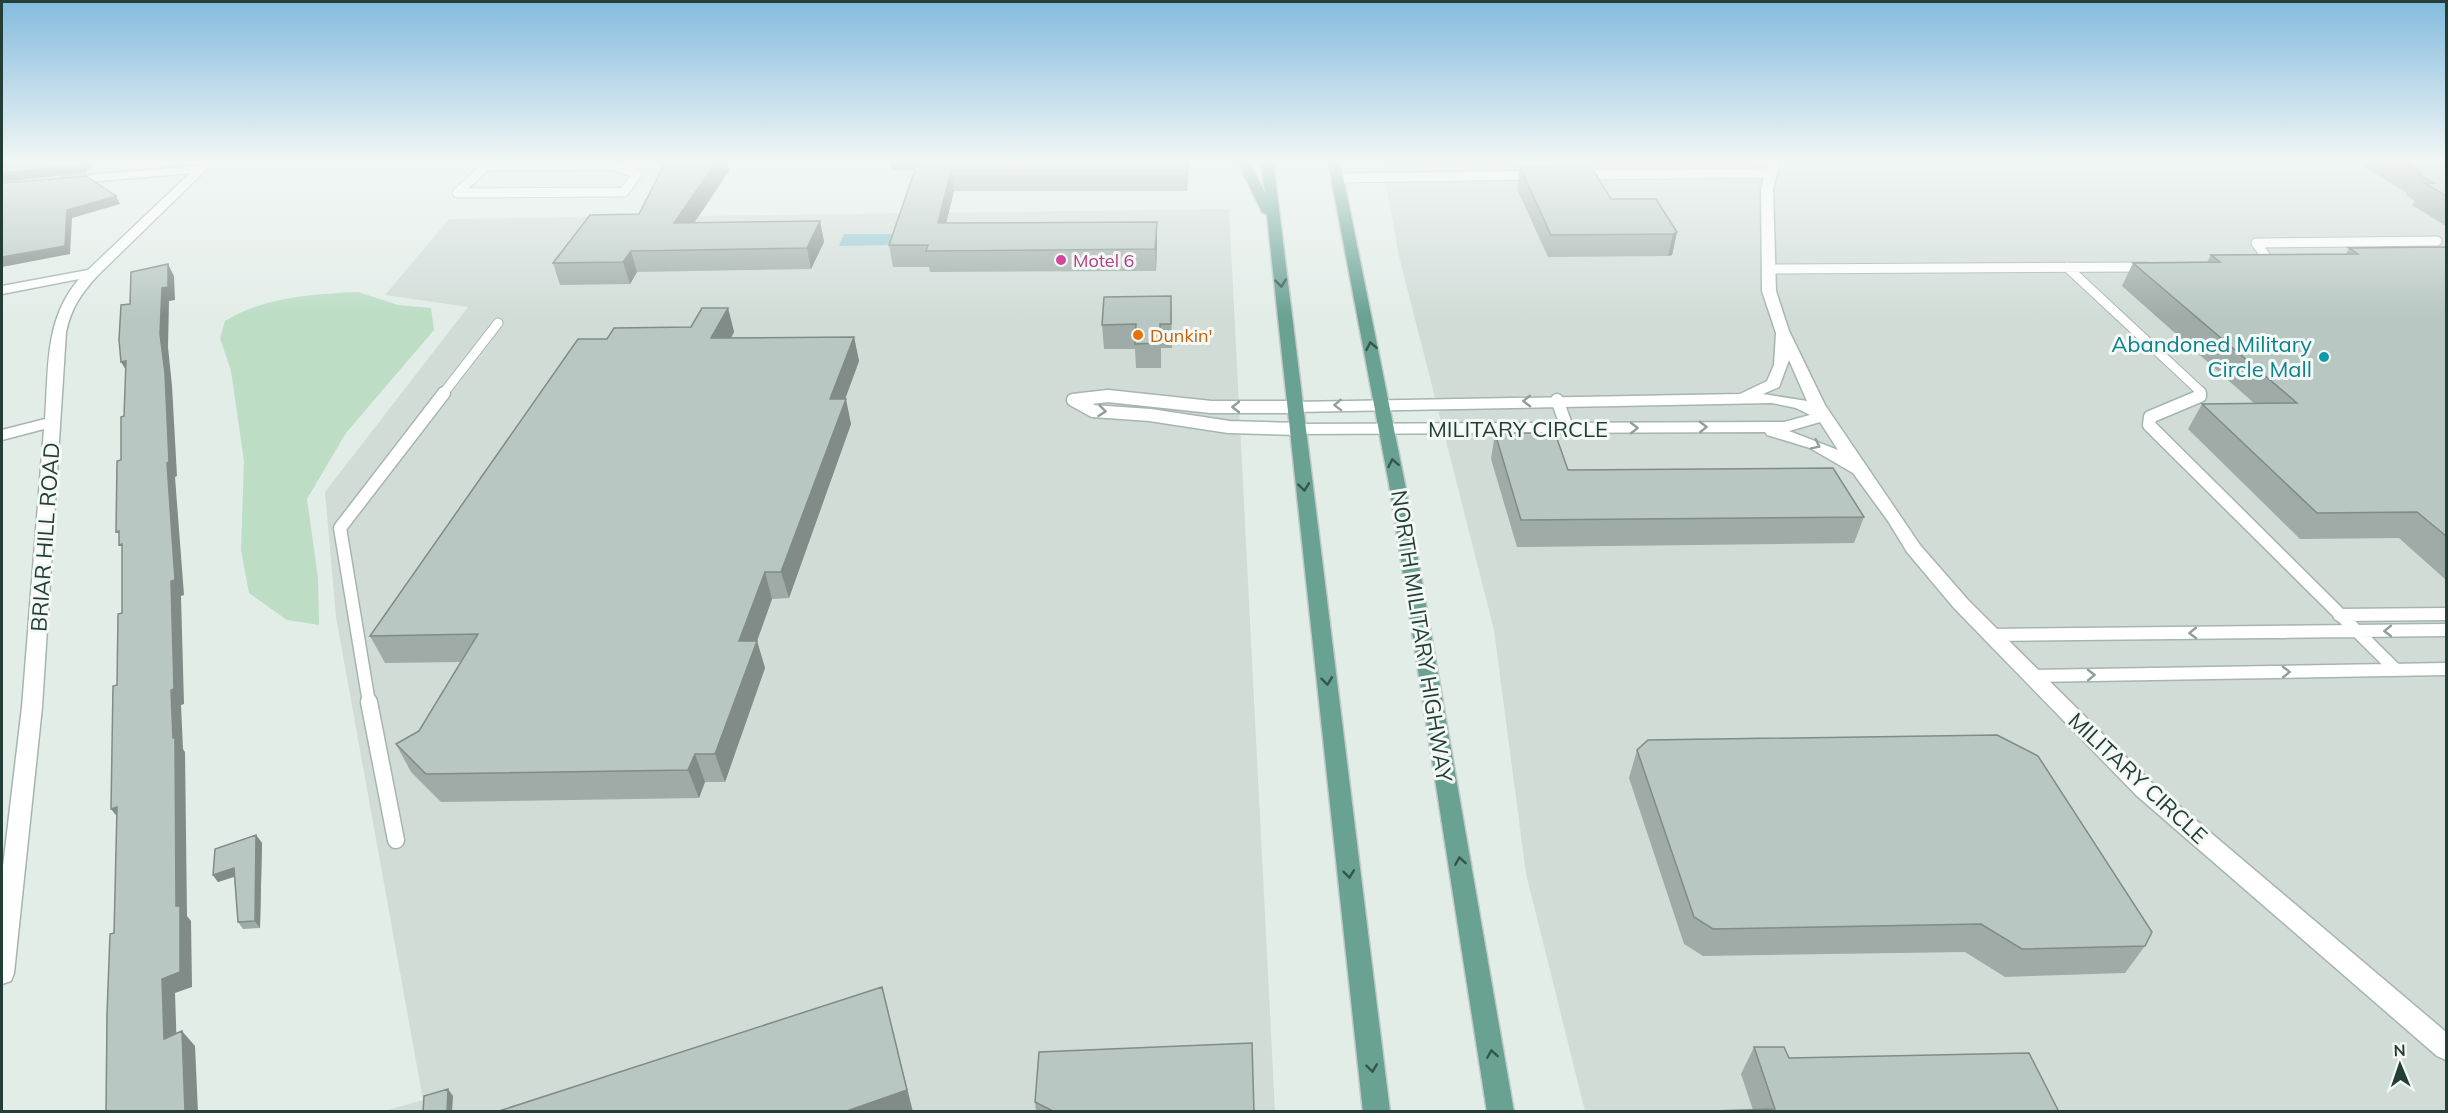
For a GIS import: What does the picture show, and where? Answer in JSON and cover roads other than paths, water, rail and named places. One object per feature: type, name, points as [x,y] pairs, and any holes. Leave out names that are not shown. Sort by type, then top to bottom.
[{"type":"main road","points":[[1269,213],[1274,224]]},
{"type":"main road","points":[[1273,213],[1377,1112]]},
{"type":"main road","name":"NORTH MILITARY HIGHWAY","points":[[1345,213],[1387,429],[1501,1112]]},
{"type":"street","name":"BRIAR HILL ROAD","points":[[2,973],[32,707],[59,332],[63,314],[73,295],[92,273],[155,213]]},
{"type":"street","name":"MILITARY CIRCLE","points":[[1767,213],[1769,291],[1782,331],[1823,415],[1863,476],[1896,519],[1913,548],[1992,635],[2144,789],[2446,1048]]},
{"type":"street","points":[[2,290],[92,273]]},
{"type":"street","name":"MILITARY CIRCLE","points":[[1731,399],[1774,384],[1781,365],[1782,331]]},
{"type":"street","name":"MILITARY CIRCLE","points":[[1295,407],[1557,400],[1731,399],[1790,401],[1823,415]]},
{"type":"street","name":"MILITARY CIRCLE","points":[[1298,429],[1568,430],[1784,427],[1804,423],[1823,415]]},
{"type":"street","points":[[2,435],[53,422]]},
{"type":"street","name":"MILITARY CIRCLE","points":[[1738,427],[1807,441],[1838,456],[1863,476]]},
{"type":"lane","points":[[2264,266],[2274,265],[2256,243],[2437,241]]},
{"type":"lane","points":[[2067,267],[2200,391],[2200,396],[2150,417],[2149,425],[2396,670]]},
{"type":"lane","points":[[1770,269],[2159,267]]},
{"type":"lane","points":[[396,840],[363,674],[340,528],[498,323]]},
{"type":"lane","points":[[1295,407],[1211,407],[1138,397],[1093,395],[1074,400],[1093,411],[1150,415],[1229,427],[1298,429]]},
{"type":"lane","points":[[1557,400],[1568,430]]},
{"type":"lane","points":[[2339,615],[2446,614]]},
{"type":"lane","points":[[1992,635],[2446,630]]},
{"type":"lane","points":[[2032,676],[2446,669]]},
{"type":"water","points":[[844,234],[892,234],[891,237],[894,237],[887,245],[839,246]]},
{"type":"place","name":"Motel 6","points":[[1061,260]]},
{"type":"place","name":"Dunkin'","points":[[1138,335]]},
{"type":"place","name":"Abandoned Military Circle Mall","points":[[2324,357]]}]
